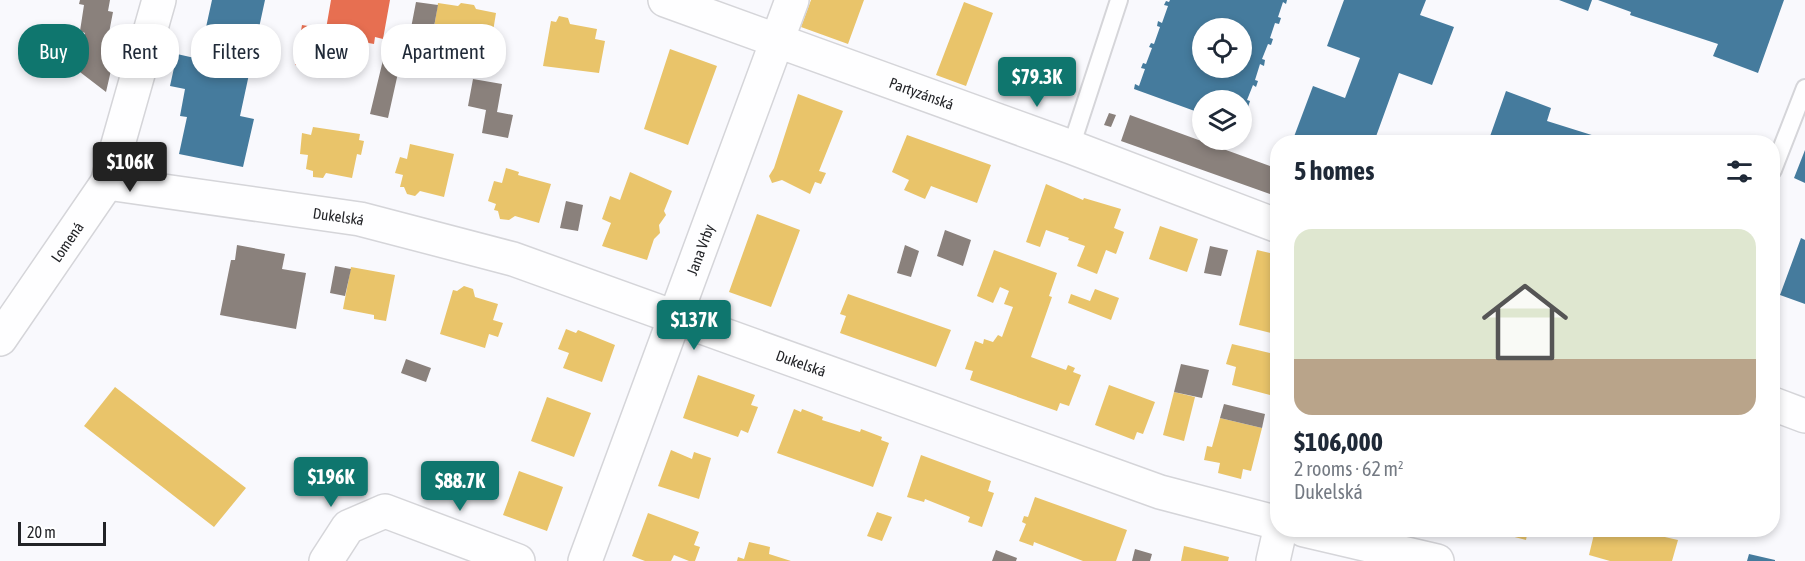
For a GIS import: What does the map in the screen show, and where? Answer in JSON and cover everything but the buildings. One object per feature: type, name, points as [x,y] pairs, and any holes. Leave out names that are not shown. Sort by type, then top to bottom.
[{"type":"street","name":"Lomená","points":[[0,339],[107,183],[159,0]]},
{"type":"street","name":"Partyzánská","points":[[664,0],[1071,147],[1270,223]]},
{"type":"street","name":"Jana Vrby","points":[[585,561],[792,0]]},
{"type":"street","name":"Dukelská","points":[[107,183],[360,219],[513,259],[1160,492],[1270,521]]},
{"type":"street","points":[[1780,407],[1805,416]]},
{"type":"street","points":[[326,561],[348,527],[385,511],[518,561]]},
{"type":"street","points":[[1273,561],[1278,537]]},
{"type":"street","points":[[1334,537],[1437,561]]},
{"type":"lane","points":[[1071,147],[1119,0]]},
{"type":"lane","points":[[1780,152],[1805,88]]}]
